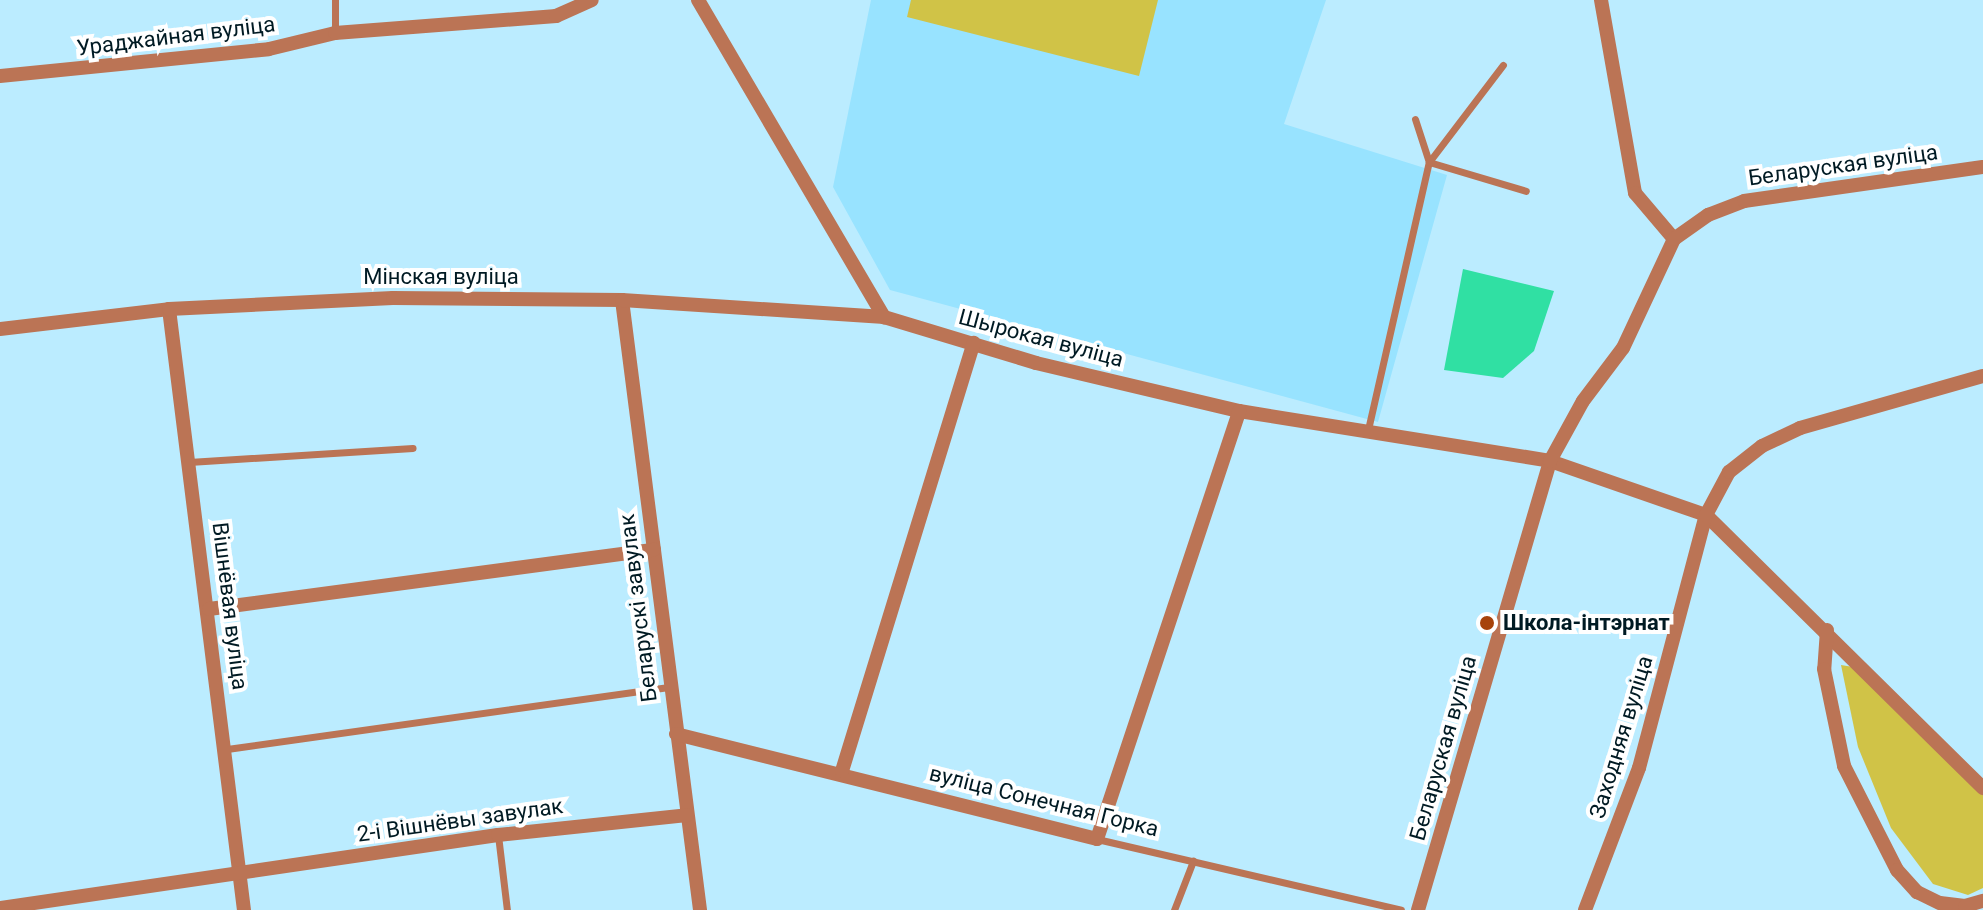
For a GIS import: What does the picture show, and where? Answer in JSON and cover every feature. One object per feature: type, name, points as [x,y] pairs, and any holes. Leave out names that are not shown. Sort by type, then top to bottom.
[{"type":"street","name":"Ураджайная вуліца","points":[[0,76],[269,49],[335,33],[556,16],[592,0]]},
{"type":"street","points":[[698,0],[884,317]]},
{"type":"street","points":[[1601,0],[1635,193],[1674,239]]},
{"type":"street","name":"Беларуская вуліца","points":[[1418,910],[1550,461],[1583,401],[1623,348],[1674,239],[1708,215],[1744,201],[1983,167]]},
{"type":"street","name":"Мінская вуліца","points":[[0,329],[169,309],[393,298],[622,300],[884,317]]},
{"type":"street","name":"Беларускі завулак","points":[[622,300],[669,687],[700,910]]},
{"type":"street","name":"Вішнёвая вуліца","points":[[169,309],[227,749],[244,910]]},
{"type":"street","name":"Шырокая вуліца","points":[[884,317],[1036,363],[1239,411],[1367,435],[1550,461],[1706,515]]},
{"type":"street","points":[[842,771],[974,343]]},
{"type":"street","name":"Заходняя вуліца","points":[[1585,910],[1639,768],[1706,515],[1729,472],[1762,446],[1800,428],[1983,376]]},
{"type":"street","points":[[1097,839],[1239,411]]},
{"type":"street","points":[[1706,515],[1827,630],[1983,788]]},
{"type":"street","points":[[209,609],[654,550]]},
{"type":"street","points":[[1827,630],[1824,669],[1841,755],[1859,803],[1897,870],[1917,892],[1940,903],[1965,906],[1983,901]]},
{"type":"street","name":"вуліца Сонечная Горка","points":[[676,734],[842,771],[1097,839]]},
{"type":"street","name":"2-і Вішнёвы завулак","points":[[0,908],[498,835],[687,815]]},
{"type":"lane","points":[[335,0],[335,33]]},
{"type":"lane","points":[[1367,435],[1429,162],[1503,65]]},
{"type":"lane","points":[[1415,119],[1429,162]]},
{"type":"lane","points":[[1429,162],[1526,191]]},
{"type":"lane","points":[[189,462],[413,448]]},
{"type":"lane","points":[[227,749],[669,687]]},
{"type":"lane","points":[[498,835],[507,910]]},
{"type":"lane","name":"вуліца Сонечная Горка","points":[[1097,839],[1401,910]]},
{"type":"lane","points":[[1174,910],[1193,861]]},
{"type":"shaded area","points":[[871,0],[1326,0],[1284,124],[1447,175],[1378,422],[890,290],[833,187]]},
{"type":"shaded area","points":[[911,0],[1158,0],[1139,76],[907,17]]},
{"type":"shaded area","points":[[1463,269],[1554,291],[1534,351],[1503,378],[1444,370]]},
{"type":"shaded area","points":[[1841,665],[1865,669],[1983,783],[1983,888],[1968,895],[1933,884],[1891,828],[1858,747]]},
{"type":"place","name":"Школа-інтэрнат","points":[[1487,623]]}]
